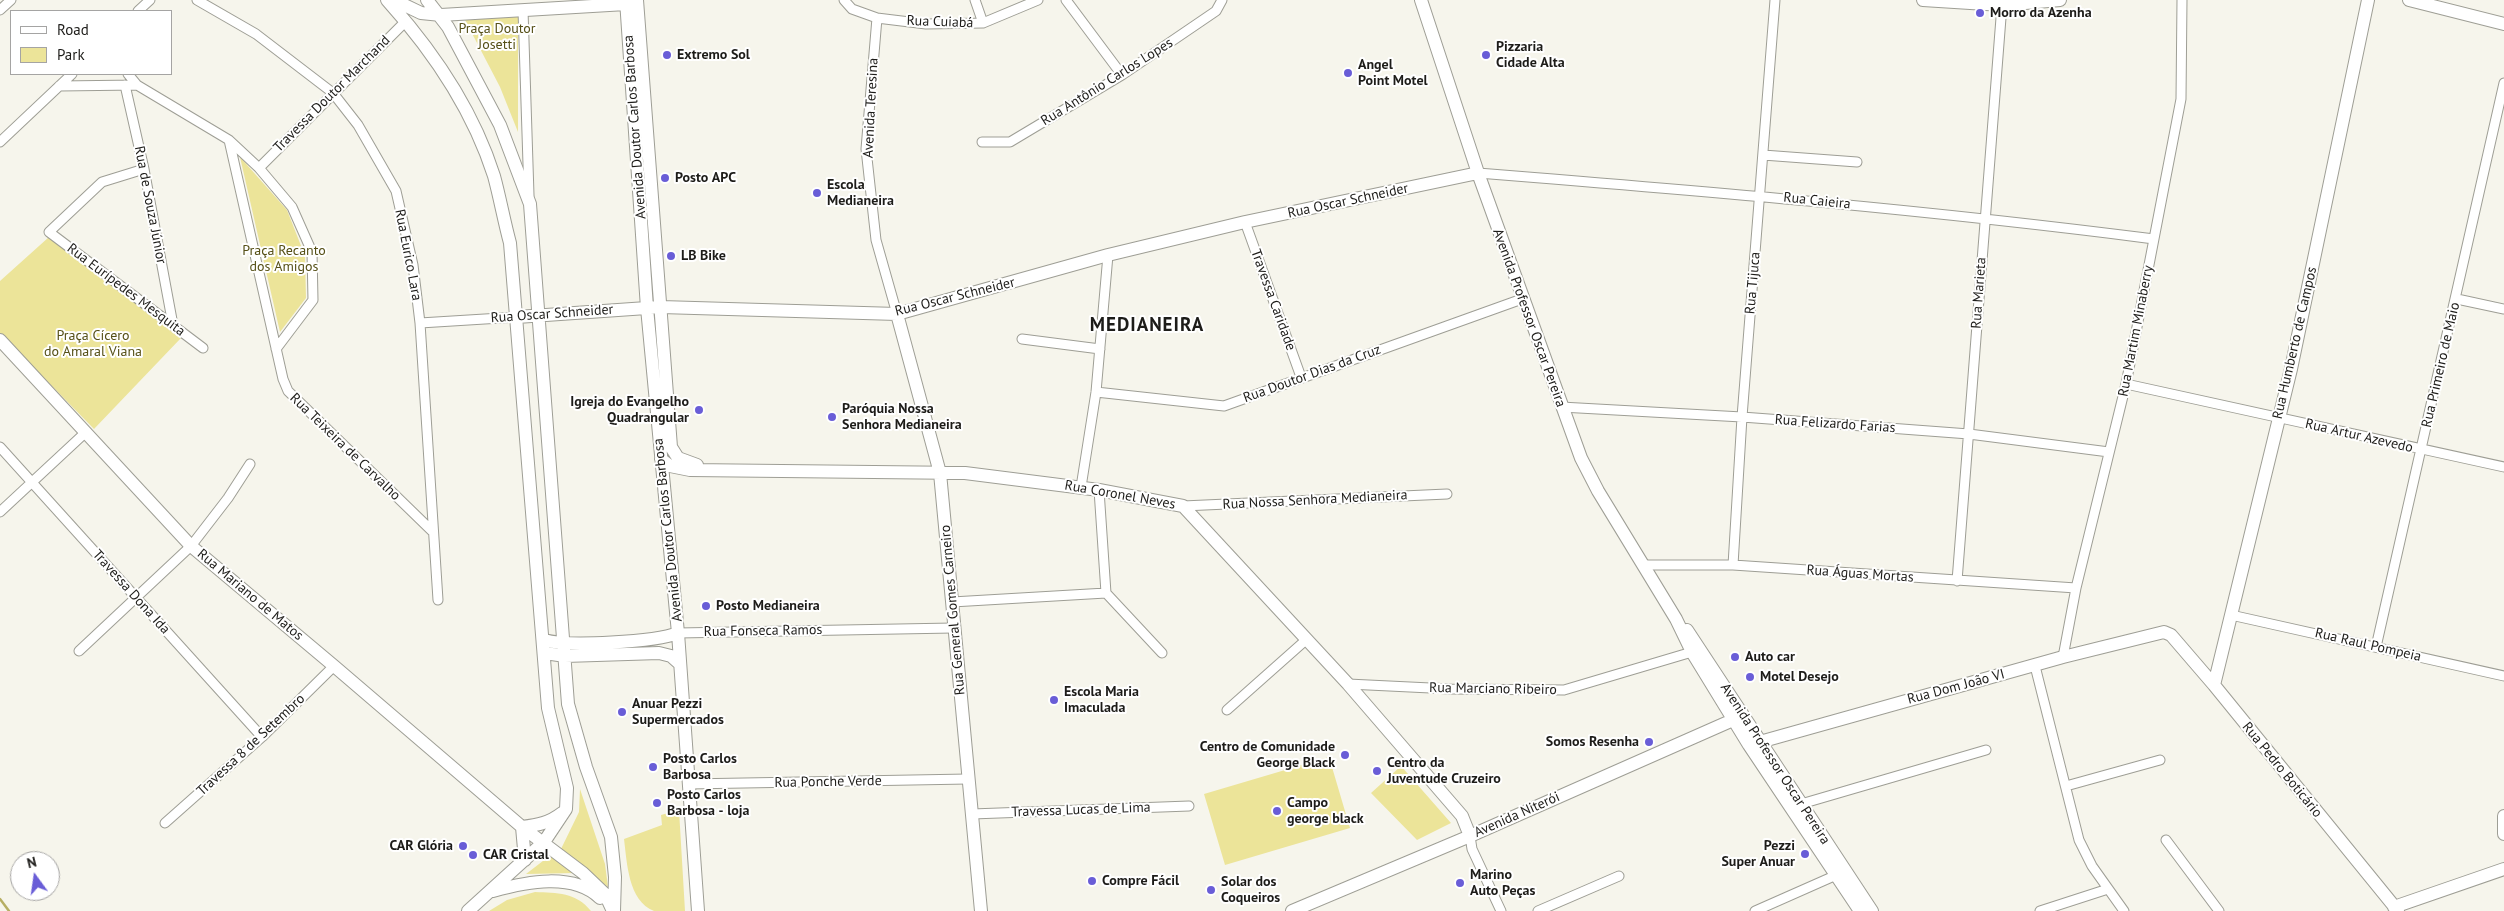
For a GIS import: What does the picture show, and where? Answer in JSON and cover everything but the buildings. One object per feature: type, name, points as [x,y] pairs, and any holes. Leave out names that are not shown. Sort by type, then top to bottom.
[{"type":"street","points":[[0,10],[11,0]]},
{"type":"street","points":[[139,10],[150,0]]},
{"type":"street","name":"Rua Eurico Lara","points":[[197,0],[256,34],[333,93],[358,125],[396,192],[413,265],[420,323],[432,531],[438,600]]},
{"type":"street","points":[[387,0],[406,21],[449,79],[494,175],[510,243],[545,646],[548,708],[567,788],[566,809],[544,842],[470,910]]},
{"type":"street","points":[[394,0],[421,13],[441,15],[630,1]]},
{"type":"street","points":[[427,0],[441,15],[500,125],[530,204]]},
{"type":"street","name":"Rua Cuiabá","points":[[844,0],[852,9],[877,18],[926,24],[984,23],[1038,0]]},
{"type":"street","points":[[976,0],[984,23]]},
{"type":"street","points":[[1066,0],[1122,75]]},
{"type":"street","name":"Rua Antônio Carlos Lopes","points":[[982,142],[1010,142],[1122,75],[1216,11],[1222,0]]},
{"type":"street","name":"Avenida Professor Oscar Pereira","points":[[1421,0],[1522,299],[1560,407],[1581,458],[1598,491],[1676,619],[1692,652],[1841,873],[1872,911]]},
{"type":"street","name":"Rua Tijuca","points":[[1733,565],[1742,417],[1775,0]]},
{"type":"street","points":[[1922,0],[2002,5],[2060,0]]},
{"type":"street","name":"Rua Martim Minaberry","points":[[2063,657],[2076,588],[2126,384],[2181,99],[2182,0]]},
{"type":"street","name":"Rua Humberto de Campos","points":[[2214,685],[2279,417],[2368,0]]},
{"type":"street","points":[[2409,0],[2504,24]]},
{"type":"street","name":"Avenida Doutor Carlos Barbosa","points":[[630,1],[661,307],[671,447],[678,458],[708,469]]},
{"type":"street","name":"Avenida Doutor Carlos Barbosa","points":[[630,1],[647,308],[678,633],[698,911]]},
{"type":"street","name":"Rua Marieta","points":[[1957,580],[2002,5]]},
{"type":"street","points":[[524,10],[530,204],[568,704],[586,767],[611,837],[614,877],[613,911]]},
{"type":"street","name":"Avenida Teresina","points":[[877,18],[866,149],[876,240],[897,314]]},
{"type":"street","name":"Travessa Doutor Marchand","points":[[259,168],[406,21]]},
{"type":"street","points":[[0,142],[71,75]]},
{"type":"street","points":[[129,75],[137,85],[230,140],[259,168],[292,207],[312,252],[313,300],[276,349]]},
{"type":"street","name":"Rua Primeiro de Maio","points":[[2376,647],[2504,83]]},
{"type":"street","name":"Rua de Souza Júnior","points":[[124,85],[144,168],[173,325]]},
{"type":"street","points":[[59,86],[137,85]]},
{"type":"street","points":[[230,140],[276,349]]},
{"type":"street","points":[[1763,155],[1857,162]]},
{"type":"street","name":"Rua Eurípedes Mesquita","points":[[144,168],[102,182],[49,232],[203,348]]},
{"type":"street","name":"Rua Caieira","points":[[1478,173],[1760,195],[1984,217],[2154,239]]},
{"type":"street","name":"Rua Oscar Schneider","points":[[420,323],[661,307],[897,314],[1108,256],[1245,222],[1478,173]]},
{"type":"street","name":"Travessa Caridade","points":[[1245,222],[1301,377]]},
{"type":"street","points":[[1081,487],[1096,392],[1108,256]]},
{"type":"street","name":"Rua Doutor Dias da Cruz","points":[[1096,392],[1224,406],[1522,299]]},
{"type":"street","points":[[2456,299],[2504,309]]},
{"type":"street","name":"Rua General Gomes Carneiro","points":[[897,314],[940,474],[981,911]]},
{"type":"street","points":[[1022,339],[1100,348]]},
{"type":"street","name":"Rua Mariano de Matos","points":[[0,340],[191,546],[522,827],[583,872],[605,894],[613,911]]},
{"type":"street","name":"Rua Teixeira de Carvalho","points":[[276,349],[283,379],[288,391],[297,403],[432,531]]},
{"type":"street","name":"Rua Artur Azevedo","points":[[2126,384],[2504,467]]},
{"type":"street","name":"Rua Felizardo Farias","points":[[1560,407],[1742,417],[1969,434],[2109,452]]},
{"type":"street","points":[[0,512],[86,432]]},
{"type":"street","name":"Travessa Dona Ida","points":[[0,447],[262,737]]},
{"type":"street","name":"Rua Coronel Neves","points":[[661,459],[670,466],[690,470],[965,473],[1081,487],[1183,506],[1348,684],[1462,816],[1470,836],[1472,849],[1501,911]]},
{"type":"street","points":[[79,650],[191,546],[228,498],[250,464]]},
{"type":"street","points":[[1099,490],[1106,592],[1162,653]]},
{"type":"street","name":"Rua Nossa Senhora Medianeira","points":[[1183,506],[1447,494]]},
{"type":"street","name":"Rua Águas Mortas","points":[[1644,565],[1733,565],[2076,588]]},
{"type":"street","points":[[952,602],[1106,592]]},
{"type":"street","name":"Rua Raul Pompeia","points":[[2231,615],[2504,676]]},
{"type":"street","name":"Avenida Professor Oscar Pereira","points":[[1676,619],[1697,643],[1738,718]]},
{"type":"street","name":"Rua Fonseca Ramos","points":[[545,646],[564,643],[658,639],[678,633],[953,628]]},
{"type":"street","name":"Rua Dom João VI","points":[[1754,743],[2063,657],[2164,632]]},
{"type":"street","name":"Rua Pedro Boticário","points":[[2164,632],[2171,635],[2214,685],[2396,909]]},
{"type":"street","points":[[1227,710],[1306,639]]},
{"type":"street","points":[[545,646],[565,656],[659,653],[671,656],[680,664]]},
{"type":"street","name":"Rua Marciano Ribeiro","points":[[1348,684],[1451,689],[1564,690],[1692,652]]},
{"type":"street","name":"Travessa 8 de Setembro","points":[[165,823],[262,737],[334,666]]},
{"type":"street","points":[[2035,666],[2078,840],[2092,866],[2124,911]]},
{"type":"street","name":"Avenida Niterói","points":[[1292,911],[1470,836],[1738,718]]},
{"type":"street","name":"Avenida Professor Oscar Pereira","points":[[1754,743],[1801,804],[1841,873],[1860,911]]},
{"type":"street","points":[[1801,804],[1986,750]]},
{"type":"street","points":[[2066,786],[2160,760]]},
{"type":"street","name":"Rua Ponche Verde","points":[[688,784],[968,779]]},
{"type":"street","name":"Travessa Lucas de Lima","points":[[972,814],[1189,806]]},
{"type":"street","points":[[525,860],[522,827],[552,821],[566,809]]},
{"type":"street","points":[[2504,816],[2504,834]]},
{"type":"street","points":[[2166,840],[2219,911]]},
{"type":"street","points":[[2396,909],[2504,869]]},
{"type":"street","points":[[1755,911],[1841,873]]},
{"type":"street","points":[[1538,911],[1619,876]]},
{"type":"street","points":[[490,892],[536,882],[569,883],[592,891],[613,911]]},
{"type":"street","points":[[2040,911],[2108,889]]},
{"type":"green space","name":"Praça Doutor Josetti","points":[[518,15],[518,132],[500,87],[464,18]]},
{"type":"green space","name":"Praça Recanto dos Amigos","points":[[240,157],[287,210],[305,256],[306,298],[280,332]]},
{"type":"green space","name":"Praça Cícero do Amaral Viana","points":[[49,237],[181,338],[94,429],[0,333],[0,281]]},
{"type":"green space","name":"Campo george black","points":[[1329,757],[1350,828],[1225,865],[1204,794]]},
{"type":"green space","points":[[1401,766],[1451,823],[1417,840],[1371,793]]},
{"type":"green space","points":[[580,789],[605,864],[608,887],[561,849],[579,812]]},
{"type":"green space","points":[[679,810],[685,911],[654,911],[645,906],[634,890],[630,880],[624,839],[662,825],[661,815]]},
{"type":"green space","points":[[552,854],[576,873],[526,874]]},
{"type":"green space","points":[[535,892],[558,893],[572,897],[579,900],[591,911],[489,911],[507,900]]},
{"type":"waterway","points":[[0,899],[9,911]]},
{"type":"place","name":"Morro da Azenha","points":[[1980,13]]},
{"type":"place","name":"Extremo Sol","points":[[667,55]]},
{"type":"place","name":"Pizzaria Cidade Alta","points":[[1486,55]]},
{"type":"place","name":"Angel Point Motel","points":[[1348,73]]},
{"type":"place","name":"Posto APC","points":[[665,178]]},
{"type":"place","name":"Escola Medianeira","points":[[817,193]]},
{"type":"place","name":"LB Bike","points":[[671,256]]},
{"type":"place","name":"Igreja do Evangelho Quadrangular","points":[[699,410]]},
{"type":"place","name":"Paróquia Nossa Senhora Medianeira","points":[[832,417]]},
{"type":"place","name":"Posto Medianeira","points":[[706,606]]},
{"type":"place","name":"Auto car","points":[[1735,657]]},
{"type":"place","name":"Motel Desejo","points":[[1750,677]]},
{"type":"place","name":"Escola Maria Imaculada","points":[[1054,700]]},
{"type":"place","name":"Anuar Pezzi Supermercados","points":[[622,712]]},
{"type":"place","name":"Somos Resenha","points":[[1649,742]]},
{"type":"place","name":"Centro de Comunidade George Black","points":[[1345,755]]},
{"type":"place","name":"Posto Carlos Barbosa","points":[[653,767]]},
{"type":"place","name":"Centro da Juventude Cruzeiro","points":[[1377,771]]},
{"type":"place","name":"Posto Carlos Barbosa - loja","points":[[657,803]]},
{"type":"place","name":"Campo george black","points":[[1277,811]]},
{"type":"place","name":"CAR Glória","points":[[463,846]]},
{"type":"place","name":"Pezzi Super Anuar","points":[[1805,854]]},
{"type":"place","name":"CAR Cristal","points":[[473,855]]},
{"type":"place","name":"Compre Fácil","points":[[1092,881]]},
{"type":"place","name":"Marino Auto Peças","points":[[1460,883]]},
{"type":"place","name":"Solar dos Coqueiros","points":[[1211,890]]},
{"type":"district","name":"MEDIANEIRA","points":[[1147,326]]}]
